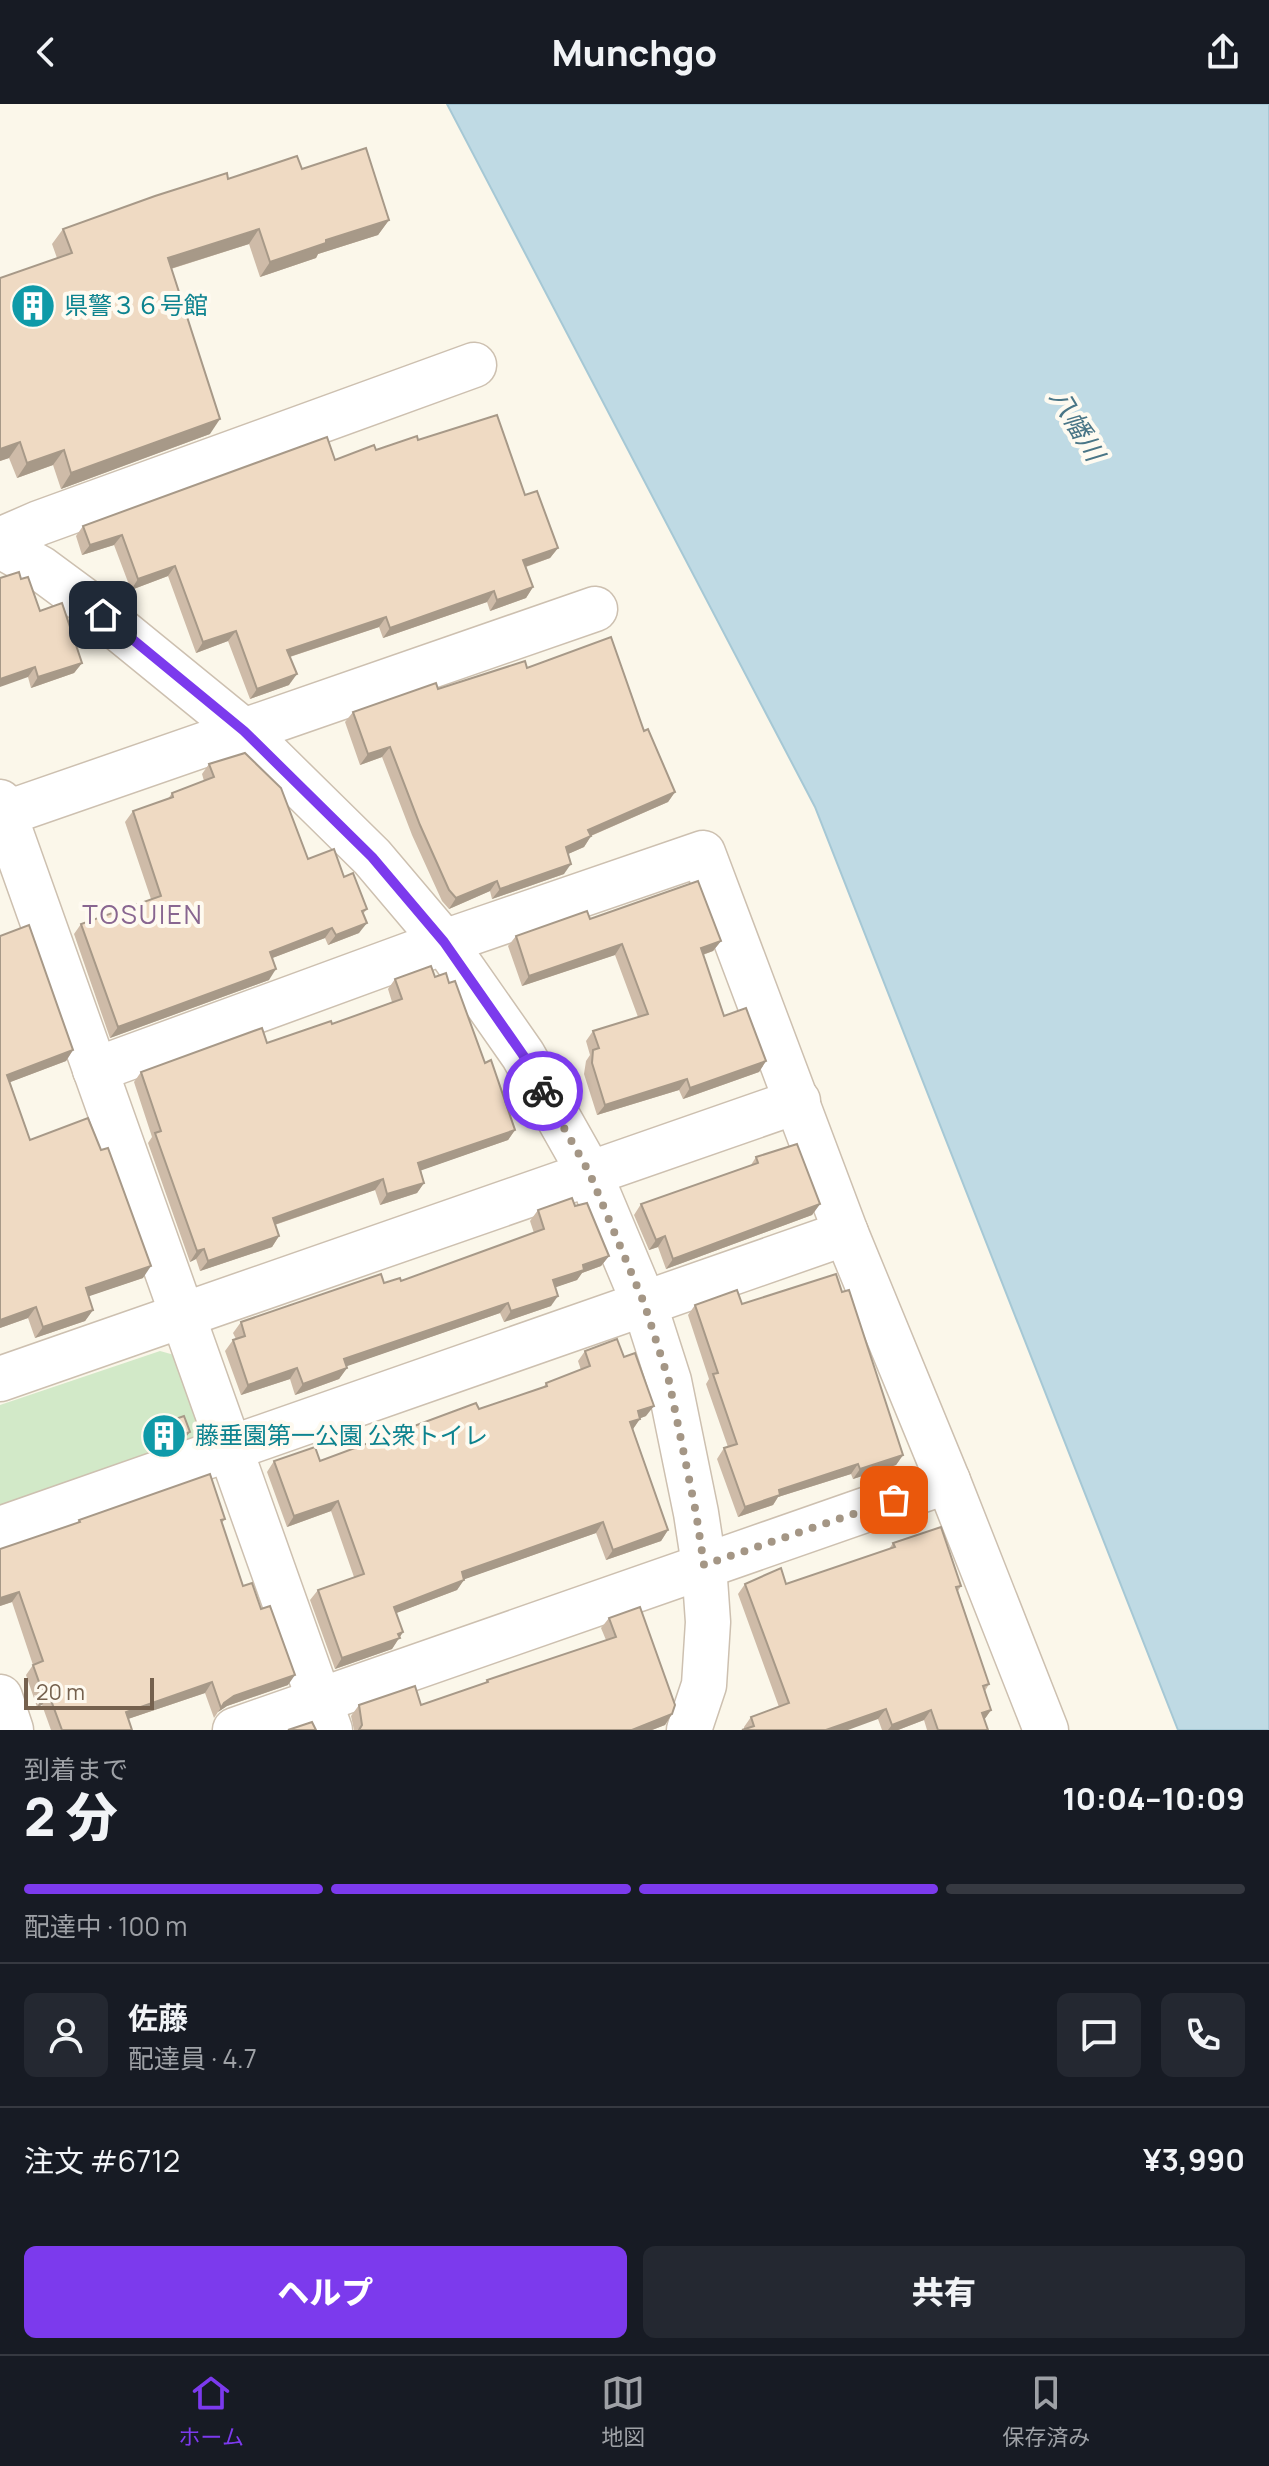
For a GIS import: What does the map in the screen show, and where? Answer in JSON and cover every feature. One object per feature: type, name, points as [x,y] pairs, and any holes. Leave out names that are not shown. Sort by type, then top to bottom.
[{"type":"street","points":[[0,540],[39,523],[474,365]]},
{"type":"street","points":[[0,546],[40,568],[82,599],[244,731],[372,857],[444,942],[523,1055],[589,1172],[644,1303],[669,1381],[696,1513],[708,1622],[704,1685],[689,1730]]},
{"type":"street","points":[[325,1715],[2,808],[244,731],[595,609]]},
{"type":"street","points":[[95,1070],[444,942],[703,853],[846,1233],[948,1481],[1045,1730]]},
{"type":"street","points":[[0,1379],[798,1101]]},
{"type":"street","points":[[0,1529],[846,1233]]},
{"type":"street","points":[[235,1730],[325,1715],[704,1565],[948,1481]]},
{"type":"street","points":[[0,1697],[11,1730]]},
{"type":"green space","points":[[160,1351],[178,1356],[204,1433],[193,1452],[0,1517],[0,1405]]},
{"type":"water","name":"八幡川","points":[[447,104],[1269,104],[1269,1730],[1178,1730],[815,807]]},
{"type":"building","points":[[366,148],[389,220],[270,262],[259,229],[168,258],[220,419],[71,473],[64,450],[27,463],[20,442],[0,449],[0,278],[72,253],[63,229],[155,196],[227,173],[228,179],[297,156],[302,169]]},
{"type":"building","points":[[497,415],[525,495],[537,491],[558,548],[523,560],[533,587],[497,600],[494,591],[390,628],[386,617],[287,650],[297,674],[257,689],[236,631],[203,642],[175,566],[138,579],[122,535],[90,545],[83,526],[327,437],[335,460],[374,445],[376,450],[417,436],[418,440]]},
{"type":"building","points":[[19,572],[21,579],[28,577],[40,611],[62,603],[82,663],[38,677],[35,667],[0,679],[0,578]]},
{"type":"building","points":[[611,637],[644,731],[648,729],[675,792],[588,830],[591,836],[566,847],[571,864],[500,889],[497,881],[456,898],[449,890],[420,825],[390,747],[368,754],[353,712],[436,683],[438,689],[525,661],[527,668]]},
{"type":"building","points":[[245,753],[281,788],[308,859],[334,849],[344,877],[353,873],[367,909],[362,911],[367,923],[336,935],[332,928],[270,952],[276,969],[118,1027],[81,924],[161,896],[133,811],[173,797],[172,793],[214,777],[209,764]]},
{"type":"building","points":[[698,881],[721,941],[701,948],[724,1016],[746,1008],[766,1061],[690,1088],[687,1079],[605,1105],[592,1063],[593,1050],[599,1048],[593,1031],[648,1014],[622,944],[529,976],[516,936],[587,911],[590,919]]},
{"type":"building","points":[[29,925],[73,1050],[7,1075],[30,1140],[88,1118],[101,1150],[108,1148],[151,1266],[86,1288],[93,1310],[43,1327],[36,1307],[0,1320],[0,936]]},
{"type":"building","points":[[431,966],[435,977],[446,973],[449,983],[455,981],[485,1063],[491,1060],[515,1130],[418,1163],[424,1183],[387,1194],[383,1179],[273,1218],[279,1236],[208,1261],[204,1249],[197,1251],[155,1133],[161,1131],[141,1072],[262,1028],[267,1043],[402,999],[395,979]]},
{"type":"building","points":[[797,1144],[820,1204],[673,1259],[665,1236],[656,1240],[641,1204],[758,1163],[756,1157]]},
{"type":"building","points":[[572,1198],[575,1206],[587,1203],[609,1256],[583,1265],[584,1270],[553,1280],[558,1296],[511,1311],[508,1303],[344,1359],[347,1368],[303,1384],[297,1368],[248,1385],[233,1340],[245,1336],[241,1322],[381,1274],[384,1283],[400,1278],[401,1281],[544,1229],[538,1210]]},
{"type":"building","points":[[836,1274],[842,1292],[849,1290],[903,1455],[860,1469],[858,1464],[779,1490],[780,1495],[745,1507],[724,1448],[737,1444],[713,1374],[718,1373],[695,1305],[737,1290],[742,1304]]},
{"type":"building","points":[[617,1339],[624,1357],[635,1353],[654,1406],[638,1411],[640,1419],[630,1422],[668,1530],[613,1550],[603,1522],[462,1572],[464,1580],[394,1607],[403,1632],[398,1634],[400,1638],[342,1658],[318,1590],[364,1574],[338,1501],[294,1516],[274,1461],[315,1447],[320,1461],[476,1403],[479,1409],[547,1386],[546,1383],[590,1366],[585,1351]]},
{"type":"building","name":"藤垂園第一公園 公衆トイレ","points":[[184,1416],[190,1432],[152,1445],[146,1429]]},
{"type":"building","points":[[210,1474],[225,1519],[221,1520],[243,1586],[252,1583],[261,1609],[270,1606],[295,1675],[234,1696],[221,1708],[212,1682],[126,1712],[132,1730],[62,1730],[49,1695],[44,1696],[33,1665],[43,1661],[19,1592],[0,1598],[0,1549]]},
{"type":"building","points":[[941,1527],[961,1586],[956,1587],[989,1684],[983,1686],[991,1710],[982,1713],[988,1730],[938,1730],[931,1710],[892,1725],[886,1709],[826,1730],[742,1730],[754,1726],[751,1717],[789,1703],[745,1584],[781,1568],[786,1584],[895,1547],[893,1543]]},
{"type":"building","points":[[640,1607],[675,1705],[672,1714],[632,1730],[359,1730],[362,1725],[359,1705],[415,1686],[421,1705],[488,1682],[616,1637],[609,1618]]},
{"type":"building","points":[[312,1722],[316,1730],[288,1730]]},
{"type":"way so far","points":[[543,1091],[589,1172],[644,1303],[669,1381],[704,1565],[894,1500]]},
{"type":"place","name":"県警３６号館","points":[[33,306]]},
{"type":"place","name":"藤垂園第一公園 公衆トイレ","points":[[164,1436]]},
{"type":"district","name":"TOSUIEN","points":[[143,915]]},
{"type":"route","points":[[103,615],[244,731],[372,857],[444,942],[523,1055],[543,1091]]}]
